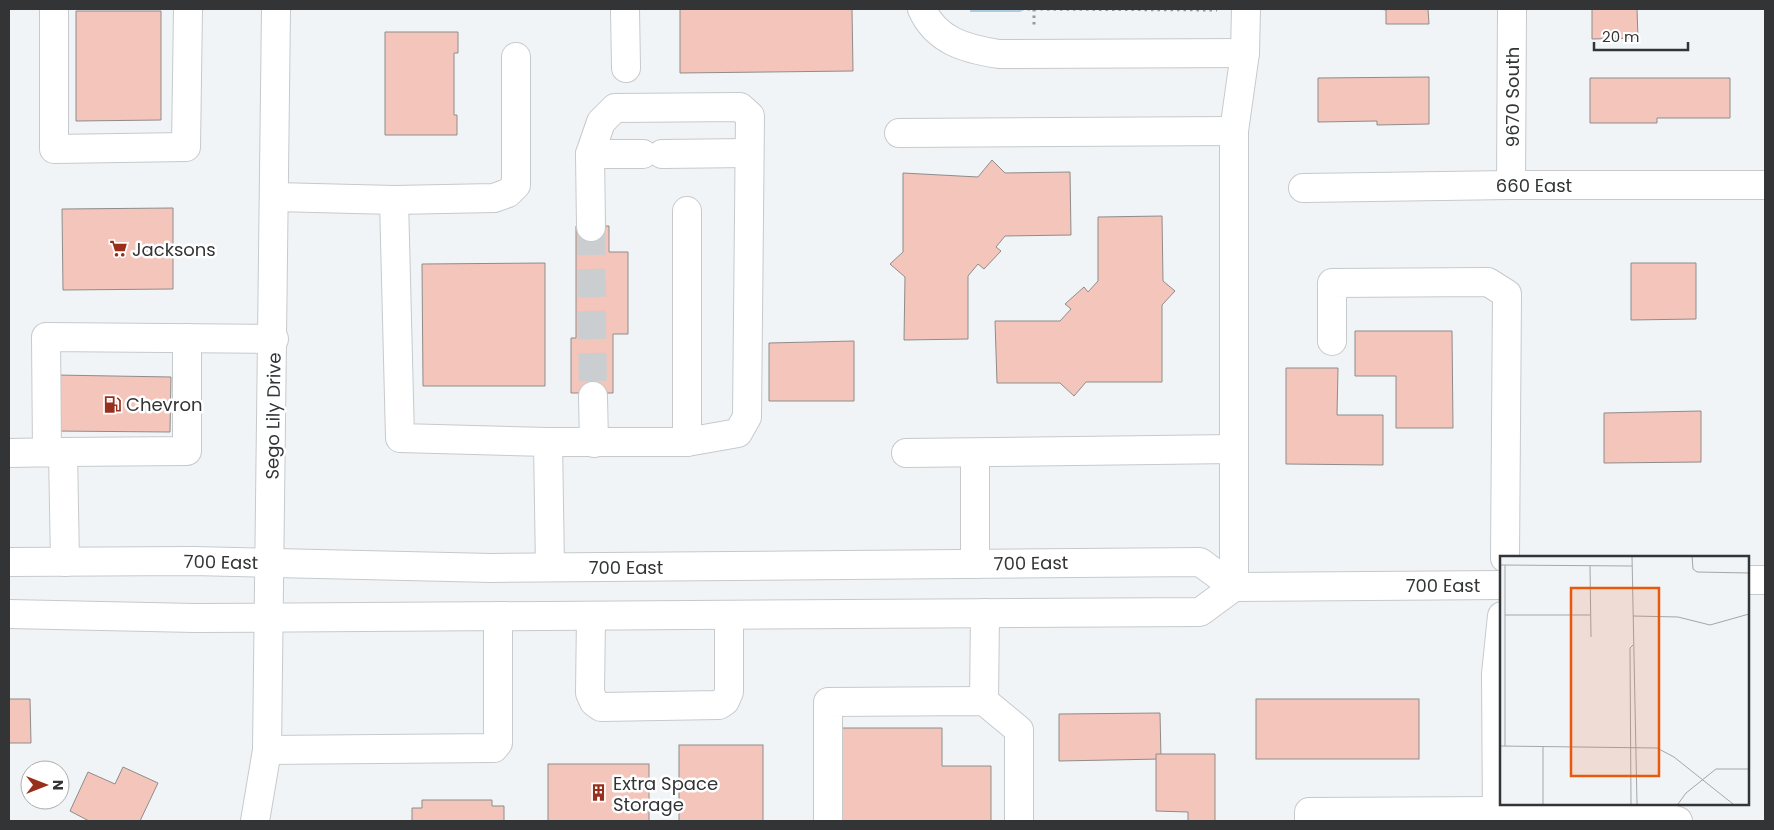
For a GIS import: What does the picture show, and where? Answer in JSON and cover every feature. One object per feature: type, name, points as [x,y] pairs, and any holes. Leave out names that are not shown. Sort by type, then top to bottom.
[{"type":"main road","points":[[54,9],[54,150],[186,147],[188,9]]},
{"type":"main road","name":"Sego Lily Drive","points":[[254,821],[267,750],[274,339],[276,9]]},
{"type":"main road","points":[[625,9],[626,68]]},
{"type":"main road","points":[[922,9],[934,29],[950,41],[972,50],[999,54],[1245,53]]},
{"type":"main road","points":[[9,614],[270,618],[1200,612],[1234,587],[1234,131],[1245,53],[1236,9]]},
{"type":"main road","name":"9670 South","points":[[1511,185],[1512,9]]},
{"type":"main road","points":[[275,197],[394,200],[494,198],[508,193],[516,185],[516,57]]},
{"type":"main road","points":[[394,200],[400,438],[594,444],[686,442],[738,433],[747,417],[750,116],[740,107],[615,108],[601,122],[590,154],[591,226]]},
{"type":"main road","points":[[899,133],[1234,131]]},
{"type":"main road","points":[[590,154],[749,153]]},
{"type":"main road","name":"660 East","points":[[1303,188],[1511,185],[1765,185]]},
{"type":"main road","points":[[686,212],[686,442]]},
{"type":"main road","points":[[1332,341],[1332,283],[1488,282],[1507,294],[1504,556]]},
{"type":"main road","points":[[65,562],[46,337],[274,339]]},
{"type":"main road","points":[[9,453],[187,451],[187,338]]},
{"type":"main road","points":[[593,396],[594,444]]},
{"type":"main road","points":[[548,442],[550,567]]},
{"type":"main road","points":[[906,453],[1234,449]]},
{"type":"main road","points":[[975,453],[975,564]]},
{"type":"main road","name":"700 East","points":[[9,562],[271,562],[492,568],[1200,562],[1234,587],[1500,585]]},
{"type":"main road","points":[[1749,580],[1765,580]]},
{"type":"main road","points":[[984,701],[985,613]]},
{"type":"main road","points":[[591,616],[590,693],[594,702],[601,706],[719,705],[725,701],[729,692],[729,615]]},
{"type":"main road","points":[[267,750],[494,748],[498,743],[498,616]]},
{"type":"main road","points":[[1497,817],[1496,674],[1500,635]]},
{"type":"main road","points":[[828,821],[828,702],[984,701],[1019,730],[1019,821]]},
{"type":"main road","points":[[1309,821],[1309,812],[1497,817],[1669,818],[1678,821]]},
{"type":"path","points":[[1021,9],[1236,9]]},
{"type":"shaded area","points":[[970,9],[1021,9],[1021,12],[970,12]]},
{"type":"building","points":[[680,9],[852,9],[853,71],[680,73]]},
{"type":"building","points":[[1379,9],[1428,9],[1429,24],[1386,24],[1386,10]]},
{"type":"building","points":[[1592,9],[1637,9],[1638,38],[1592,39]]},
{"type":"building","points":[[76,11],[161,11],[161,120],[76,121]]},
{"type":"building","points":[[385,32],[458,32],[458,53],[454,53],[454,115],[457,115],[457,135],[385,135]]},
{"type":"building","points":[[1429,77],[1429,124],[1377,125],[1377,121],[1318,122],[1318,78]]},
{"type":"building","points":[[1590,78],[1730,78],[1730,118],[1657,118],[1657,123],[1590,123]]},
{"type":"building","points":[[992,160],[1005,173],[1070,172],[1071,235],[1005,236],[996,247],[1001,251],[984,269],[978,264],[968,276],[968,339],[904,340],[905,277],[890,264],[903,252],[903,173],[978,177]]},
{"type":"building","name":"Jacksons","points":[[173,208],[173,289],[63,290],[62,209]]},
{"type":"building","points":[[1162,216],[1163,281],[1175,291],[1162,305],[1162,382],[1086,382],[1074,396],[1060,383],[997,383],[995,321],[1060,321],[1071,309],[1065,304],[1084,287],[1088,292],[1098,281],[1098,217]]},
{"type":"building","points":[[576,226],[609,226],[609,252],[628,252],[628,334],[613,334],[613,393],[571,393],[571,338],[576,338]]},
{"type":"building","points":[[545,263],[545,386],[423,386],[422,264]]},
{"type":"building","points":[[1631,263],[1696,263],[1696,319],[1631,320]]},
{"type":"building","points":[[1355,331],[1452,331],[1453,428],[1396,428],[1396,376],[1355,376]]},
{"type":"building","points":[[854,341],[854,401],[769,401],[769,343]]},
{"type":"building","points":[[1286,368],[1338,368],[1337,415],[1383,415],[1383,465],[1286,464]]},
{"type":"building","name":"Chevron","points":[[55,375],[171,377],[170,432],[54,431]]},
{"type":"building","points":[[1701,411],[1701,462],[1604,463],[1604,413]]},
{"type":"building","points":[[9,699],[30,699],[31,743],[9,743]]},
{"type":"building","points":[[1256,699],[1419,699],[1419,759],[1256,759]]},
{"type":"building","points":[[1160,713],[1161,759],[1059,761],[1059,714]]},
{"type":"building","points":[[839,728],[942,728],[942,766],[991,766],[991,821],[839,821]]},
{"type":"building","points":[[679,745],[763,745],[763,821],[679,821]]},
{"type":"building","points":[[1156,754],[1215,754],[1215,821],[1188,821],[1188,812],[1156,811]]},
{"type":"building","name":"Extra Space Storage","points":[[548,764],[649,764],[649,821],[548,821]]},
{"type":"building","points":[[123,767],[158,783],[140,821],[89,821],[70,811],[88,772],[115,784]]},
{"type":"building","points":[[422,800],[492,800],[492,806],[504,806],[504,821],[412,821],[412,808],[422,808]]},
{"type":"tunnel","points":[[591,227],[593,396]]},
{"type":"place","name":"Jacksons","points":[[118,249]]},
{"type":"place","name":"Chevron","points":[[112,404]]},
{"type":"place","name":"Extra Space Storage","points":[[599,793]]}]
